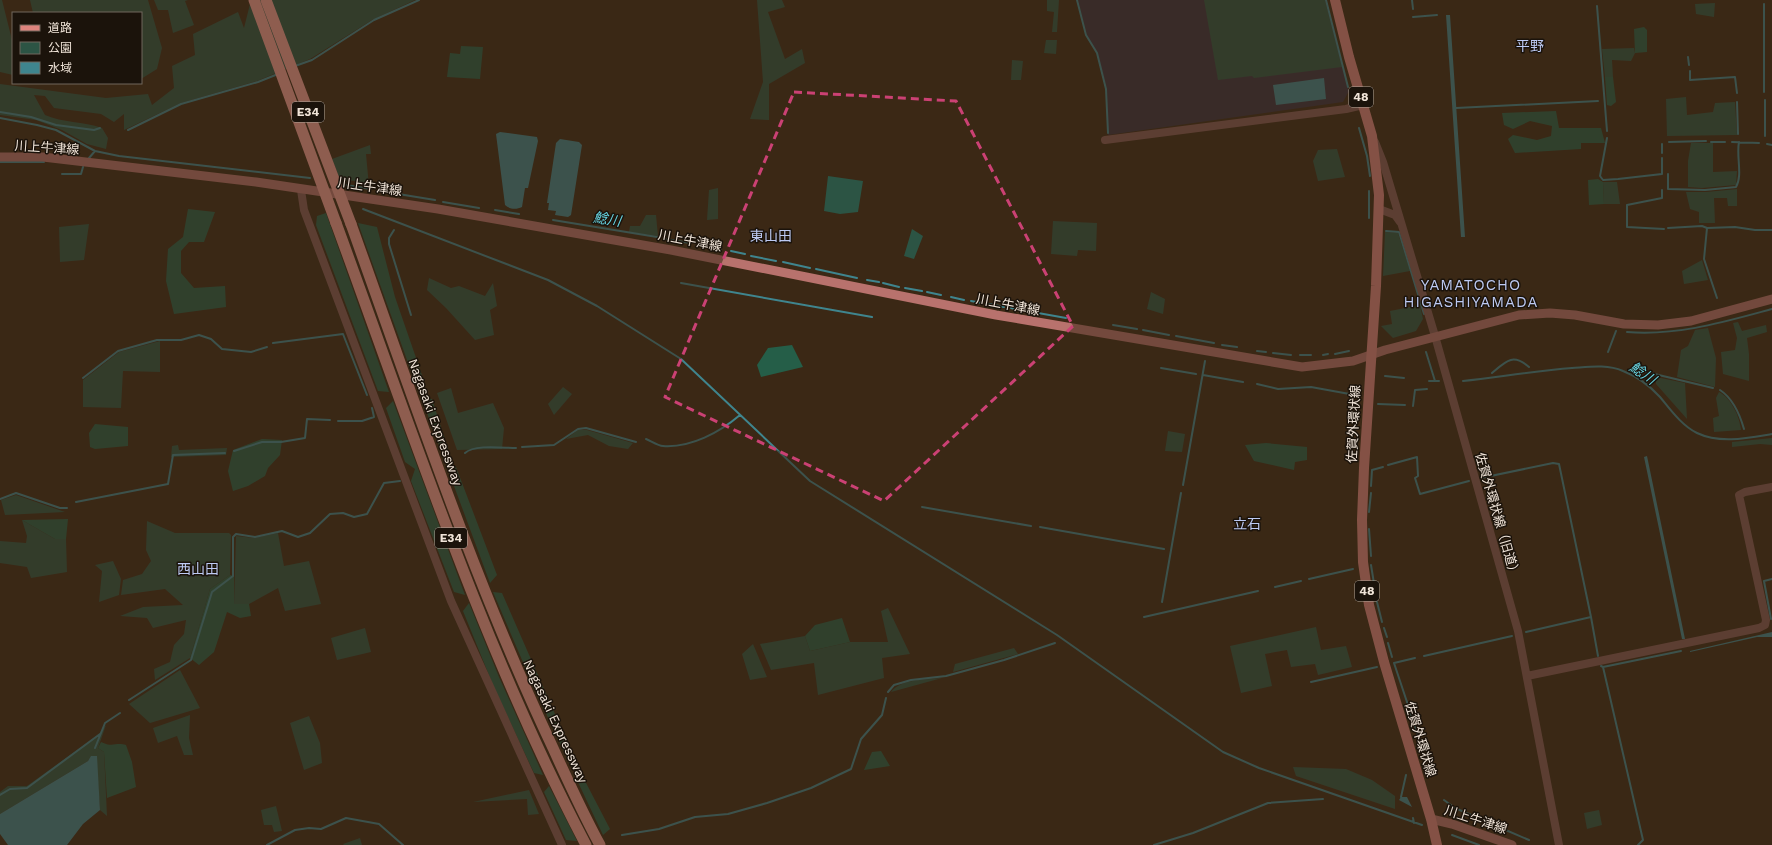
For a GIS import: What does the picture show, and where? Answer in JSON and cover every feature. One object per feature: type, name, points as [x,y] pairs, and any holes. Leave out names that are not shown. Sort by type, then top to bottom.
[{"type":"highway","name":"Nagasaki Expressway","points":[[254,0],[427,476],[485,624],[532,736],[586,845]]},
{"type":"highway","name":"Nagasaki Expressway","points":[[266,0],[350,224],[459,528],[513,661],[600,845]]},
{"type":"main road","name":"佐賀外環状線","points":[[1335,0],[1372,136],[1377,170],[1379,209],[1376,286],[1370,355],[1362,520],[1363,562],[1369,605],[1378,641],[1431,819],[1437,845]]},
{"type":"main road","name":"川上牛津線","points":[[0,157],[43,157],[256,182],[301,190],[426,207],[671,250],[996,315],[1286,366],[1302,367],[1330,365],[1353,361],[1435,336],[1519,314],[1550,313],[1575,315],[1636,325],[1670,324],[1709,317],[1772,299]]},
{"type":"main road","name":"川上牛津線","points":[[1431,819],[1452,824],[1512,845]]},
{"type":"street","points":[[1105,140],[1338,110],[1364,105]]},
{"type":"street","name":"佐賀外環状線（旧道）","points":[[1372,136],[1383,162],[1435,336],[1492,534],[1518,631],[1559,845]]},
{"type":"street","points":[[301,190],[304,210],[451,601],[562,845]]},
{"type":"street","points":[[1379,209],[1394,215],[1401,222]]},
{"type":"street","points":[[1527,676],[1760,628],[1765,625],[1766,620],[1739,495],[1745,492],[1772,487]]},
{"type":"highlighted area","points":[[794,92],[956,101],[1073,326],[884,501],[665,397]]},
{"type":"shaded area","points":[[1078,0],[1325,0],[1349,91],[1343,102],[1108,135],[1107,89],[1097,53],[1087,35]]},
{"type":"green space","points":[[0,0],[2,0],[12,40],[12,75],[0,72]]},
{"type":"green space","points":[[30,0],[148,0],[162,48],[157,69],[142,78],[142,12],[33,12]]},
{"type":"green space","points":[[154,0],[188,0],[185,1],[194,25],[173,33],[168,10],[158,10]]},
{"type":"green space","points":[[251,0],[415,0],[372,20],[310,59],[257,81],[181,103],[124,130],[124,114],[114,122],[101,114],[54,108],[45,96],[34,95],[45,115],[52,118],[102,128],[108,138],[106,149],[87,144],[62,130],[36,120],[0,115],[0,84],[106,98],[148,94],[152,105],[174,88],[172,66],[195,55],[193,34],[238,12],[244,28]]},
{"type":"green space","points":[[757,0],[782,0],[785,7],[768,12],[785,59],[802,49],[805,63],[769,84],[769,120],[750,119],[763,82]]},
{"type":"green space","points":[[1047,0],[1059,0],[1057,32],[1052,32],[1054,12],[1047,11]]},
{"type":"green space","points":[[1204,0],[1325,0],[1342,67],[1254,78],[1252,76],[1218,80]]},
{"type":"green space","points":[[1715,3],[1714,17],[1696,14],[1695,4]]},
{"type":"green space","points":[[1644,27],[1647,30],[1647,52],[1635,53],[1634,29]]},
{"type":"green space","points":[[1046,40],[1057,40],[1056,54],[1044,53]]},
{"type":"green space","points":[[461,46],[483,47],[480,79],[447,77],[450,53],[460,54]]},
{"type":"green space","points":[[1634,48],[1635,53],[1631,61],[1612,60],[1613,77],[1605,77],[1602,49]]},
{"type":"green space","points":[[1012,60],[1023,61],[1021,80],[1011,80]]},
{"type":"green space","points":[[1605,77],[1613,77],[1616,102],[1611,106],[1607,105]]},
{"type":"green space","points":[[1686,97],[1687,115],[1713,112],[1715,103],[1735,102],[1737,135],[1667,136],[1666,99]]},
{"type":"green space","points":[[1556,111],[1559,128],[1601,128],[1605,143],[1581,143],[1581,149],[1515,153],[1508,139],[1513,135],[1537,140],[1551,136],[1552,126],[1530,121],[1513,129],[1504,125],[1502,113]]},
{"type":"green space","points":[[1691,143],[1713,143],[1713,172],[1737,171],[1736,185],[1702,188],[1688,187],[1688,161]]},
{"type":"green space","points":[[370,145],[371,154],[366,154],[369,186],[356,181],[340,180],[332,159]]},
{"type":"green space","points":[[1337,149],[1345,177],[1318,181],[1313,161],[1318,150]]},
{"type":"green space","points":[[828,176],[863,181],[858,212],[840,214],[824,211]]},
{"type":"green space","points":[[1598,179],[1603,182],[1604,204],[1589,205],[1588,180]]},
{"type":"green space","points":[[1603,182],[1617,182],[1620,204],[1604,204]]},
{"type":"green space","points":[[718,188],[718,219],[707,220],[709,190]]},
{"type":"green space","points":[[1737,189],[1737,206],[1728,206],[1727,198],[1714,198],[1715,223],[1699,223],[1699,212],[1690,209],[1686,192],[1706,192]]},
{"type":"green space","points":[[188,209],[215,212],[204,242],[189,242],[181,251],[181,273],[194,288],[225,286],[226,307],[174,314],[166,281],[168,249],[183,237]]},
{"type":"green space","points":[[326,213],[389,392],[378,391],[316,225],[317,216]]},
{"type":"green space","points":[[646,215],[656,215],[658,236],[629,232],[630,226],[640,226]]},
{"type":"green space","points":[[1053,221],[1097,223],[1096,251],[1078,250],[1077,256],[1051,254]]},
{"type":"green space","points":[[358,223],[377,227],[395,297],[423,378],[416,385]]},
{"type":"green space","points":[[89,224],[84,260],[60,262],[59,227]]},
{"type":"green space","points":[[912,229],[923,236],[914,259],[904,256]]},
{"type":"green space","points":[[1385,232],[1398,233],[1410,271],[1383,276]]},
{"type":"green space","points":[[1702,260],[1708,280],[1684,284],[1682,271]]},
{"type":"green space","points":[[429,278],[451,288],[459,286],[485,296],[493,283],[497,306],[490,310],[494,335],[475,340],[446,308],[427,290]]},
{"type":"green space","points":[[1151,292],[1165,299],[1163,314],[1147,309]]},
{"type":"green space","points":[[1420,305],[1423,319],[1416,331],[1393,338],[1381,326],[1392,324],[1390,311]]},
{"type":"green space","points":[[1738,322],[1742,331],[1766,325],[1767,332],[1747,338],[1749,354],[1749,381],[1723,374],[1721,352],[1735,350],[1737,338],[1733,323]]},
{"type":"green space","points":[[1708,328],[1716,358],[1715,387],[1677,377],[1681,350],[1688,346],[1695,330]]},
{"type":"green space","points":[[160,341],[160,372],[123,371],[121,408],[83,407],[83,380],[119,352]]},
{"type":"green space","points":[[792,345],[803,367],[761,377],[757,365],[768,348]]},
{"type":"green space","points":[[1656,377],[1685,383],[1687,419],[1656,384]]},
{"type":"green space","points":[[563,387],[572,394],[554,415],[548,404]]},
{"type":"green space","points":[[451,388],[458,413],[493,403],[504,428],[502,449],[457,450],[437,393]]},
{"type":"green space","points":[[1719,392],[1731,403],[1734,408],[1739,419],[1741,430],[1714,432],[1713,418],[1719,416],[1716,398]]},
{"type":"green space","points":[[421,397],[432,399],[448,449],[446,461],[456,467],[497,575],[490,583]]},
{"type":"green space","points":[[393,401],[465,595],[454,592],[411,481],[415,469],[405,462],[386,408]]},
{"type":"green space","points":[[95,424],[128,427],[128,446],[95,449],[90,447],[89,433]]},
{"type":"green space","points":[[578,430],[587,430],[633,443],[628,449],[609,446],[588,435],[566,439]]},
{"type":"green space","points":[[1168,431],[1185,434],[1182,452],[1165,451]]},
{"type":"green space","points":[[1772,438],[1772,445],[1760,444],[1732,447],[1732,442]]},
{"type":"green space","points":[[262,439],[282,440],[280,455],[268,468],[265,476],[248,486],[233,491],[228,471],[233,450]]},
{"type":"green space","points":[[1266,443],[1307,447],[1307,460],[1295,462],[1294,470],[1254,461],[1245,445]]},
{"type":"green space","points":[[178,445],[179,450],[227,448],[226,455],[171,457],[172,446]]},
{"type":"green space","points":[[16,495],[65,512],[5,515],[1,500]]},
{"type":"green space","points":[[68,519],[66,539],[55,539],[22,520]]},
{"type":"green space","points":[[22,520],[55,539],[66,539],[67,572],[31,578],[27,567],[0,563],[0,541],[26,543],[27,536]]},
{"type":"green space","points":[[147,521],[175,533],[229,533],[231,535],[230,575],[210,589],[190,658],[155,680],[154,669],[170,662],[174,645],[184,634],[186,620],[153,628],[147,618],[120,616],[143,607],[183,605],[165,589],[121,595],[123,580],[142,574],[151,561],[146,550]]},
{"type":"green space","points":[[278,533],[284,566],[309,561],[321,604],[285,611],[278,588],[249,604],[234,604],[236,536],[254,538]]},
{"type":"green space","points":[[113,561],[121,579],[119,595],[99,602],[102,571],[95,565]]},
{"type":"green space","points":[[230,575],[234,576],[234,604],[249,604],[251,616],[240,618],[227,612],[214,652],[199,665],[190,658],[210,589]]},
{"type":"green space","points":[[493,592],[502,593],[576,762],[571,767],[531,681]]},
{"type":"green space","points":[[469,603],[499,677],[543,775],[534,773],[493,685],[463,611]]},
{"type":"green space","points":[[888,608],[910,654],[882,658],[884,678],[818,695],[814,663],[771,670],[760,644],[805,636],[810,651],[850,642],[888,642],[881,611]]},
{"type":"green space","points":[[842,618],[850,642],[810,651],[805,636],[815,625]]},
{"type":"green space","points":[[1316,627],[1321,650],[1346,646],[1352,667],[1318,675],[1315,664],[1291,667],[1287,650],[1265,654],[1272,686],[1241,693],[1230,646]]},
{"type":"green space","points":[[365,628],[371,652],[337,660],[331,638]]},
{"type":"green space","points":[[753,644],[767,677],[750,680],[742,654]]},
{"type":"green space","points":[[1014,648],[1018,654],[953,672],[955,664]]},
{"type":"green space","points":[[180,670],[200,708],[150,723],[129,704]]},
{"type":"green space","points":[[942,678],[891,692],[901,684],[908,682]]},
{"type":"green space","points":[[190,715],[189,738],[193,755],[184,755],[177,736],[158,743],[153,728]]},
{"type":"green space","points":[[309,716],[320,743],[322,763],[304,770],[290,723]]},
{"type":"green space","points":[[106,725],[98,748],[104,752],[107,816],[100,810],[96,756],[91,757],[88,761],[0,814],[0,792],[8,786],[27,786],[98,735]]},
{"type":"green space","points":[[101,742],[108,745],[126,745],[132,762],[136,787],[107,798],[104,752],[98,748]]},
{"type":"green space","points":[[881,751],[890,766],[864,770],[872,752]]},
{"type":"green space","points":[[1293,767],[1346,769],[1372,780],[1395,796],[1395,809],[1296,776]]},
{"type":"green space","points":[[576,778],[584,779],[610,829],[603,835]]},
{"type":"green space","points":[[549,786],[577,841],[566,840],[544,792]]},
{"type":"green space","points":[[529,790],[539,814],[528,815],[527,799],[473,802]]},
{"type":"green space","points":[[276,806],[282,831],[274,832],[272,825],[264,825],[261,810]]},
{"type":"green space","points":[[1599,810],[1602,825],[1587,829],[1584,813]]},
{"type":"green space","points":[[360,838],[362,845],[343,844]]},
{"type":"water","points":[[1446,15],[1450,15],[1465,237],[1461,237]]},
{"type":"water","points":[[1324,78],[1326,99],[1276,105],[1273,85]]},
{"type":"water","points":[[500,132],[537,137],[538,141],[528,188],[525,188],[522,207],[517,209],[505,205],[496,134]]},
{"type":"water","points":[[560,139],[579,142],[582,145],[571,215],[568,217],[555,215],[556,211],[548,210],[549,203],[547,203],[556,143]]},
{"type":"water","points":[[1647,456],[1685,639],[1682,639],[1644,457]]},
{"type":"water","points":[[1772,632],[1772,637],[1757,637],[1690,652],[1690,651]]},
{"type":"water","points":[[91,756],[97,756],[100,810],[83,824],[67,845],[8,845],[0,834],[0,814],[88,761]]},
{"type":"water","points":[[1401,797],[1407,797],[1412,807],[1399,800]]},
{"type":"waterway","points":[[295,66],[312,60],[374,20],[419,0]]},
{"type":"waterway","points":[[1077,0],[1086,35],[1097,53],[1106,89],[1108,133]]},
{"type":"waterway","points":[[1326,0],[1348,87]]},
{"type":"waterway","points":[[1412,0],[1413,9]]},
{"type":"waterway","points":[[1764,4],[1764,92]]},
{"type":"waterway","points":[[1597,6],[1607,131]]},
{"type":"waterway","points":[[1413,17],[1437,15]]},
{"type":"waterway","points":[[1688,57],[1689,65]]},
{"type":"waterway","points":[[1690,71],[1690,80],[1735,77],[1737,93]]},
{"type":"waterway","points":[[128,130],[181,104],[258,82],[278,74]]},
{"type":"waterway","points":[[1765,100],[1765,136]]},
{"type":"waterway","points":[[1456,108],[1598,101]]},
{"type":"waterway","points":[[1737,102],[1738,134]]},
{"type":"waterway","points":[[0,112],[31,117],[56,125],[94,130],[100,128]]},
{"type":"waterway","points":[[0,118],[56,130],[95,151],[119,156],[310,178]]},
{"type":"waterway","points":[[1359,128],[1367,156],[1370,176]]},
{"type":"waterway","points":[[1607,138],[1600,176],[1603,180],[1662,174],[1662,158]]},
{"type":"waterway","points":[[1669,142],[1706,141]]},
{"type":"waterway","points":[[1711,142],[1725,142]]},
{"type":"waterway","points":[[1732,142],[1759,143]]},
{"type":"waterway","points":[[1668,174],[1668,189],[1705,190],[1736,187],[1739,177],[1739,142]]},
{"type":"waterway","points":[[1662,144],[1662,153]]},
{"type":"waterway","points":[[1767,144],[1772,145]]},
{"type":"waterway","points":[[89,158],[95,151]]},
{"type":"waterway","points":[[0,162],[44,162]]},
{"type":"waterway","points":[[62,174],[81,174],[83,167]]},
{"type":"waterway","name":"鯰川","points":[[346,185],[371,189]]},
{"type":"waterway","points":[[1662,190],[1662,198],[1627,205],[1627,227],[1664,229]]},
{"type":"waterway","points":[[1369,191],[1369,218]]},
{"type":"waterway","name":"鯰川","points":[[386,192],[435,200]]},
{"type":"waterway","name":"鯰川","points":[[443,202],[479,208]]},
{"type":"waterway","points":[[363,209],[548,280],[597,306],[681,359],[810,481],[1057,635],[1223,752],[1259,768],[1422,825]]},
{"type":"waterway","name":"鯰川","points":[[495,210],[519,214]]},
{"type":"waterway","name":"鯰川","points":[[553,220],[657,237]]},
{"type":"waterway","points":[[1668,228],[1702,226],[1707,228],[1735,227],[1755,230],[1772,230]]},
{"type":"waterway","points":[[1707,228],[1704,259],[1717,298]]},
{"type":"waterway","points":[[394,230],[389,238],[389,244],[411,315]]},
{"type":"waterway","points":[[1386,231],[1399,232],[1424,314]]},
{"type":"waterway","name":"鯰川","points":[[666,239],[690,243]]},
{"type":"waterway","name":"鯰川","points":[[700,245],[721,249]]},
{"type":"waterway","name":"鯰川","points":[[731,251],[745,254]]},
{"type":"waterway","name":"鯰川","points":[[751,256],[776,261]]},
{"type":"waterway","name":"鯰川","points":[[783,262],[810,268]]},
{"type":"waterway","name":"鯰川","points":[[816,269],[857,278]]},
{"type":"waterway","name":"鯰川","points":[[867,280],[879,282]]},
{"type":"waterway","points":[[681,283],[872,317]]},
{"type":"waterway","name":"鯰川","points":[[883,283],[899,287]]},
{"type":"waterway","name":"鯰川","points":[[905,288],[922,291]]},
{"type":"waterway","name":"鯰川","points":[[927,292],[941,295]]},
{"type":"waterway","name":"鯰川","points":[[951,297],[964,300]]},
{"type":"waterway","name":"鯰川","points":[[971,301],[982,303]]},
{"type":"waterway","name":"鯰川","points":[[989,304],[1004,307]]},
{"type":"waterway","name":"鯰川","points":[[1011,308],[1019,310]]},
{"type":"waterway","points":[[1627,332],[1646,333],[1683,330],[1718,323],[1772,309]]},
{"type":"waterway","name":"鯰川","points":[[1027,311],[1066,318]]},
{"type":"waterway","name":"鯰川","points":[[1113,325],[1137,329]]},
{"type":"waterway","name":"鯰川","points":[[1143,330],[1169,335]]},
{"type":"waterway","points":[[1608,352],[1616,331]]},
{"type":"waterway","points":[[273,343],[343,334],[367,395]]},
{"type":"waterway","points":[[83,378],[118,351],[157,340],[181,340],[199,335],[211,339],[222,349],[251,352],[267,347]]},
{"type":"waterway","name":"鯰川","points":[[1176,336],[1214,343]]},
{"type":"waterway","name":"鯰川","points":[[1222,345],[1237,347]]},
{"type":"waterway","name":"鯰川","points":[[1257,351],[1266,352]]},
{"type":"waterway","name":"鯰川","points":[[1335,354],[1349,351]]},
{"type":"waterway","points":[[1426,352],[1435,381]]},
{"type":"waterway","name":"鯰川","points":[[1273,353],[1291,355]]},
{"type":"waterway","name":"鯰川","points":[[1323,355],[1328,354]]},
{"type":"waterway","name":"鯰川","points":[[1300,355],[1311,355]]},
{"type":"waterway","points":[[1492,373],[1501,365],[1510,360],[1518,360],[1529,367]]},
{"type":"waterway","points":[[1183,485],[1205,361]]},
{"type":"waterway","name":"鯰川","points":[[1463,381],[1558,369],[1611,367],[1628,373],[1647,385],[1660,397],[1681,422],[1697,433],[1725,439],[1772,434]]},
{"type":"waterway","points":[[1161,368],[1196,374]]},
{"type":"waterway","points":[[1642,371],[1713,388]]},
{"type":"waterway","points":[[1203,375],[1243,382]]},
{"type":"waterway","points":[[1385,376],[1404,378]]},
{"type":"waterway","points":[[1429,381],[1439,381]]},
{"type":"waterway","points":[[1257,384],[1278,389],[1311,387],[1355,395]]},
{"type":"waterway","points":[[1413,406],[1415,390],[1427,389]]},
{"type":"waterway","points":[[1720,390],[1735,407],[1744,429]]},
{"type":"waterway","points":[[1378,404],[1405,405]]},
{"type":"waterway","points":[[338,421],[362,421],[374,417],[372,408]]},
{"type":"waterway","points":[[646,439],[661,446],[674,446],[694,442],[714,433],[740,415]]},
{"type":"waterway","points":[[234,451],[262,442],[281,442],[305,438],[307,419],[330,420]]},
{"type":"waterway","points":[[522,447],[554,445],[578,429],[586,428],[636,442]]},
{"type":"waterway","points":[[465,453],[475,448],[482,447],[516,448]]},
{"type":"waterway","points":[[76,502],[168,484],[173,455],[225,453]]},
{"type":"waterway","points":[[1388,465],[1417,457],[1418,476],[1415,478],[1420,494],[1469,481]]},
{"type":"waterway","points":[[1481,478],[1553,463],[1559,464],[1591,617]]},
{"type":"waterway","points":[[1371,486],[1372,470],[1383,467]]},
{"type":"waterway","points":[[129,700],[191,660],[212,592],[233,576],[233,537],[236,534],[255,537],[282,531],[298,537],[310,533],[330,514],[343,513],[354,517],[367,514],[384,483],[400,481]]},
{"type":"waterway","points":[[0,499],[16,493],[60,508],[67,508]]},
{"type":"waterway","points":[[1162,602],[1181,493]]},
{"type":"waterway","points":[[1369,512],[1371,493]]},
{"type":"waterway","points":[[922,507],[1031,526]]},
{"type":"waterway","points":[[1040,527],[1164,549]]},
{"type":"waterway","points":[[1369,529],[1371,556]]},
{"type":"waterway","points":[[1371,565],[1382,622]]},
{"type":"waterway","points":[[1309,579],[1353,569]]},
{"type":"waterway","points":[[1771,619],[1764,581],[1772,579]]},
{"type":"waterway","points":[[1275,587],[1301,581]]},
{"type":"waterway","points":[[1144,617],[1258,591]]},
{"type":"waterway","points":[[1526,632],[1591,617],[1598,656]]},
{"type":"waterway","points":[[1384,628],[1387,637]]},
{"type":"waterway","points":[[1424,656],[1512,636]]},
{"type":"waterway","points":[[888,692],[894,685],[911,680],[946,676],[1004,660],[1055,643]]},
{"type":"waterway","points":[[1388,643],[1392,657]]},
{"type":"waterway","points":[[1601,666],[1603,667],[1681,651]]},
{"type":"waterway","points":[[1409,708],[1394,663],[1415,658]]},
{"type":"waterway","points":[[1311,682],[1377,667]]},
{"type":"waterway","points":[[1603,667],[1643,840],[1638,845]]},
{"type":"waterway","points":[[622,835],[659,829],[695,817],[728,814],[767,803],[811,788],[851,769],[861,739],[882,715],[886,698]]},
{"type":"waterway","points":[[95,748],[105,723],[120,713]]},
{"type":"waterway","points":[[1411,714],[1422,748]]},
{"type":"waterway","points":[[0,795],[10,789],[27,788],[100,734]]},
{"type":"waterway","points":[[1401,797],[1406,775]]},
{"type":"waterway","points":[[1154,845],[1193,833],[1268,803],[1323,799]]},
{"type":"waterway","points":[[1444,800],[1455,808],[1494,825]]},
{"type":"waterway","points":[[267,845],[295,830],[309,828],[321,829],[346,818],[379,824],[403,845]]},
{"type":"waterway","points":[[1413,818],[1414,823]]},
{"type":"waterway","points":[[1501,828],[1529,840]]},
{"type":"waterway","points":[[1452,835],[1479,845]]},
{"type":"district","name":"平野","points":[[1530,46]]},
{"type":"district","name":"東山田","points":[[771,236]]},
{"type":"district","name":"YAMATOCHO HIGASHIYAMADA","points":[[1471,294]]},
{"type":"district","name":"立石","points":[[1247,524]]},
{"type":"district","name":"西山田","points":[[198,569]]}]
